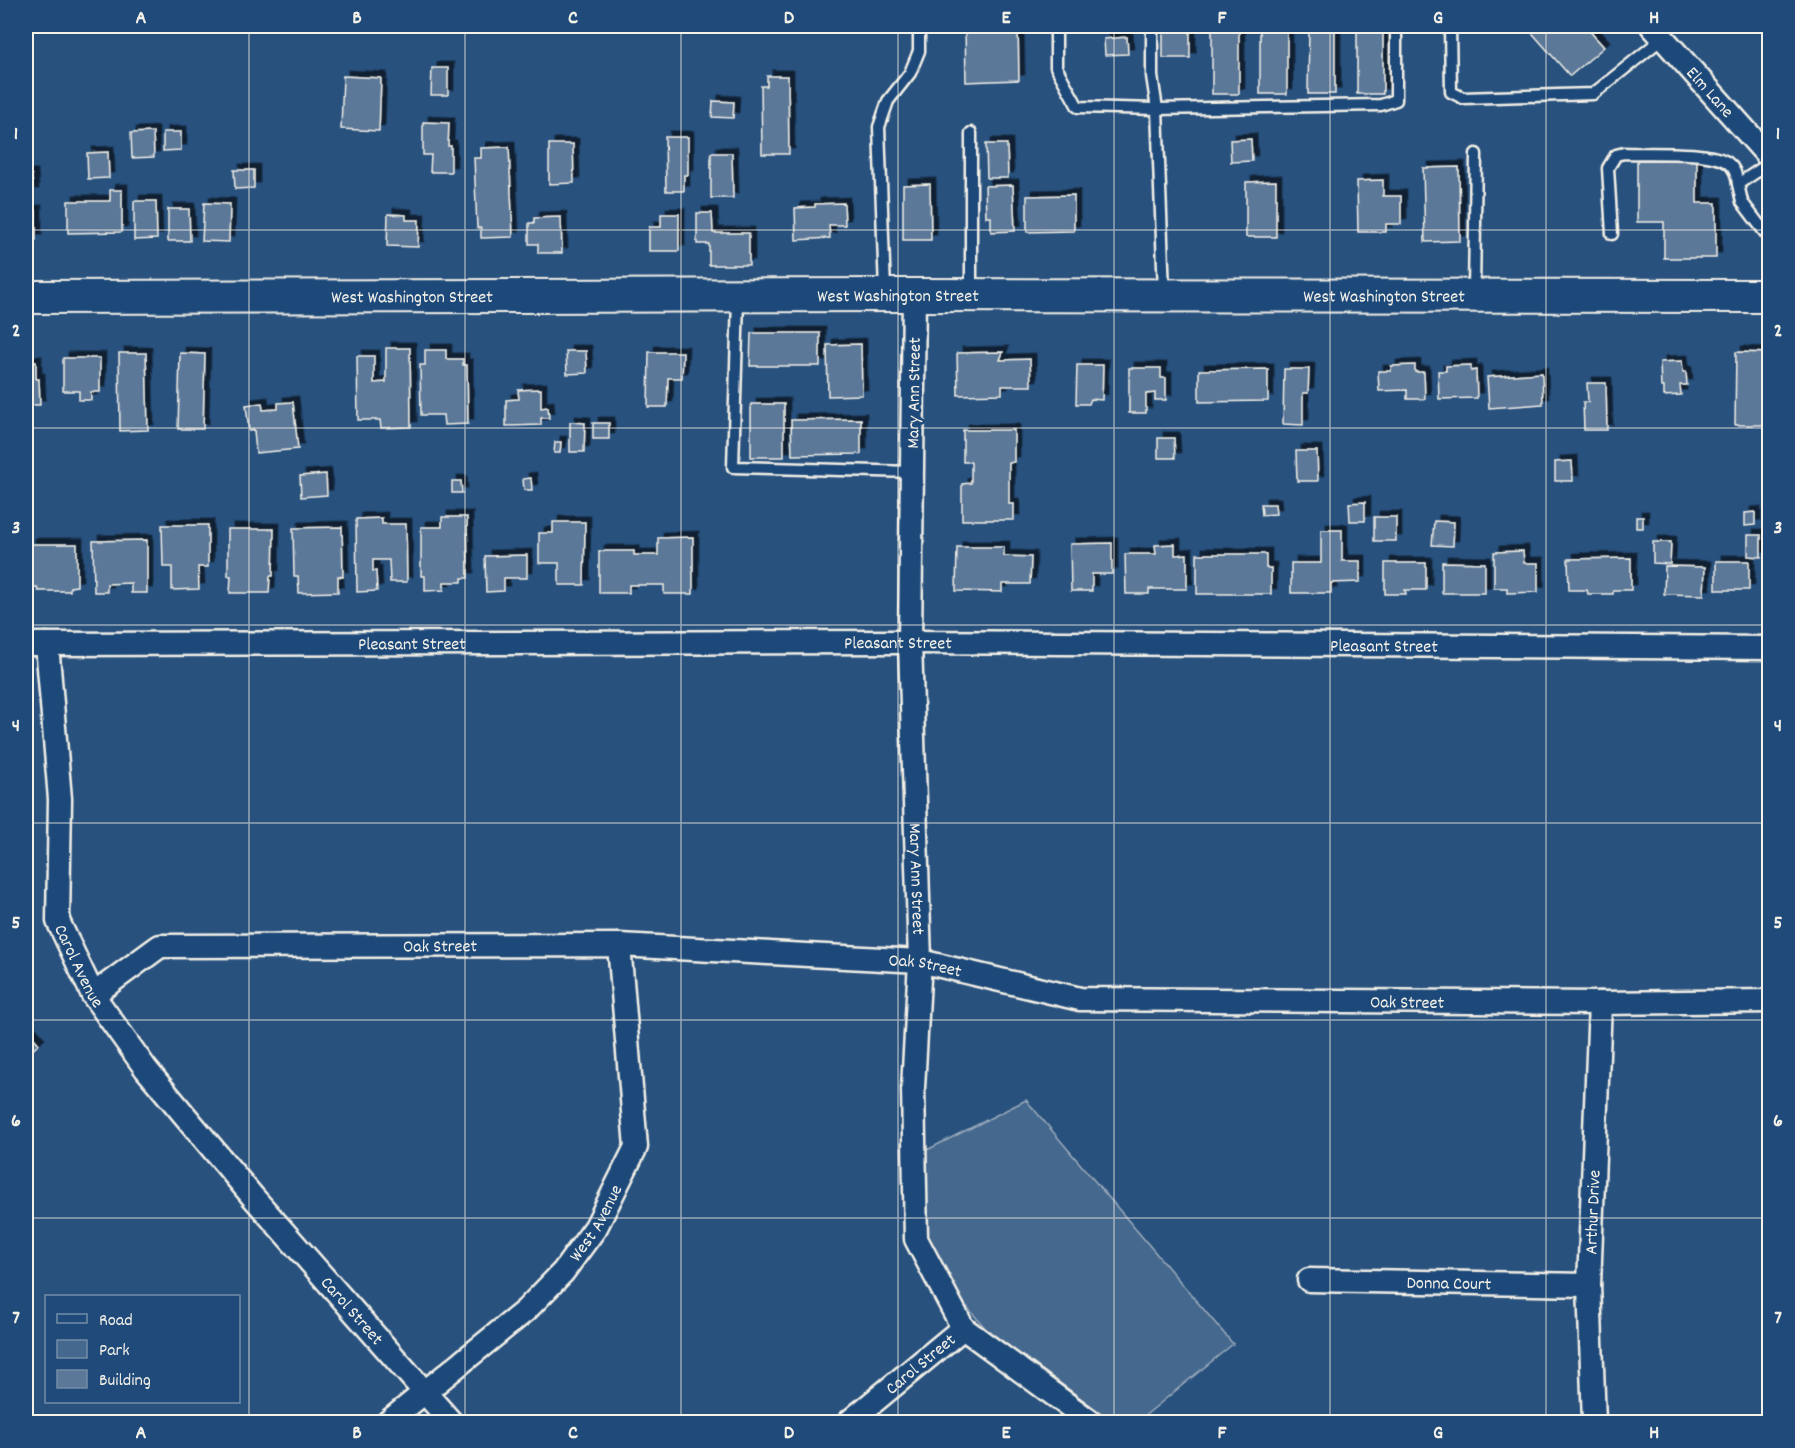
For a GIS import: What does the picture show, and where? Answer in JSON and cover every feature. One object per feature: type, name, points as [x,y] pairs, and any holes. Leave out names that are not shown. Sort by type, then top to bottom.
[{"type":"main road","name":"West Washington Street","points":[[26,297],[1770,296]]},
{"type":"street","name":"Elm Lane","points":[[1657,32],[1770,158]]},
{"type":"street","name":"Mary Ann Street","points":[[900,295],[912,472],[910,642],[920,961],[913,1088],[916,1239],[963,1328],[1091,1422]]},
{"type":"street","name":"Pleasant Street","points":[[36,644],[910,642],[1770,648]]},
{"type":"street","name":"Carol Avenue","points":[[36,644],[60,799],[58,921],[93,995],[146,1070],[253,1197]]},
{"type":"street","name":"Oak Street","points":[[93,995],[160,946],[619,945],[920,961],[1080,999],[1770,1001]]},
{"type":"street","name":"West Avenue","points":[[388,1422],[525,1311],[563,1272],[596,1227],[636,1147],[619,945]]},
{"type":"street","name":"Arthur Drive","points":[[1594,1422],[1589,1285],[1600,1002]]},
{"type":"street","name":"Carol Street","points":[[253,1197],[451,1422]]},
{"type":"street","name":"Donna Court","points":[[1309,1280],[1589,1285]]},
{"type":"street","name":"Carol Street","points":[[849,1422],[963,1328]]},
{"type":"lane","points":[[900,295],[879,126],[888,100],[910,73],[919,51],[919,26]]},
{"type":"lane","points":[[1056,26],[1056,67],[1078,106],[1157,110],[1389,103],[1396,100],[1396,26]]},
{"type":"lane","points":[[1152,26],[1152,76],[1157,110],[1164,295]]},
{"type":"lane","points":[[1450,26],[1451,92],[1463,98],[1593,94],[1657,32]]},
{"type":"lane","points":[[971,133],[971,295]]},
{"type":"lane","points":[[1611,234],[1608,168],[1616,155],[1624,153],[1714,156],[1729,163],[1736,172],[1742,202],[1770,238]]},
{"type":"lane","points":[[1474,296],[1476,154]]},
{"type":"lane","points":[[1738,184],[1770,163]]},
{"type":"lane","points":[[738,295],[733,467],[912,472]]},
{"type":"green space","points":[[1026,1100],[1233,1344],[1137,1422],[1114,1422],[987,1330],[955,1293],[927,1240],[925,1151]]},
{"type":"building","points":[[965,26],[1018,26],[1019,80],[966,82]]},
{"type":"building","points":[[1163,26],[1190,26],[1190,58],[1163,58]]},
{"type":"building","points":[[1212,26],[1239,26],[1239,94],[1212,94]]},
{"type":"building","points":[[1260,26],[1287,26],[1287,94],[1260,94]]},
{"type":"building","points":[[1309,26],[1335,26],[1335,94],[1308,94]]},
{"type":"building","points":[[1357,26],[1383,26],[1383,94],[1357,94]]},
{"type":"building","points":[[1526,26],[1585,26],[1604,47],[1570,76]]},
{"type":"building","points":[[1127,37],[1128,54],[1105,55],[1104,39]]},
{"type":"building","points":[[432,68],[448,68],[448,95],[431,95]]},
{"type":"building","points":[[343,76],[381,78],[379,131],[341,129]]},
{"type":"building","points":[[767,76],[788,76],[789,154],[762,154],[761,86],[767,86]]},
{"type":"building","points":[[713,101],[734,102],[733,118],[712,117]]},
{"type":"building","points":[[423,122],[449,123],[448,146],[451,146],[451,172],[430,172],[431,155],[423,155]]},
{"type":"building","points":[[153,132],[154,157],[132,158],[131,133]]},
{"type":"building","points":[[163,132],[181,132],[181,150],[163,151]]},
{"type":"building","points":[[665,137],[688,137],[688,175],[684,175],[684,191],[666,191]]},
{"type":"building","points":[[1251,139],[1252,161],[1231,162],[1230,140]]},
{"type":"building","points":[[549,144],[573,144],[574,183],[549,184]]},
{"type":"building","points":[[986,144],[1007,144],[1008,178],[987,178]]},
{"type":"building","points":[[509,147],[513,237],[481,238],[481,228],[477,228],[474,158],[481,158],[481,148]]},
{"type":"building","points":[[108,152],[109,178],[88,179],[87,153]]},
{"type":"building","points":[[711,153],[732,153],[733,198],[711,198]]},
{"type":"building","points":[[1637,160],[1697,160],[1697,203],[1716,203],[1716,258],[1664,258],[1664,222],[1637,222]]},
{"type":"building","points":[[1459,167],[1460,241],[1425,242],[1423,168]]},
{"type":"building","points":[[234,170],[254,170],[254,188],[235,189]]},
{"type":"building","points":[[26,175],[32,175],[33,194],[26,194]]},
{"type":"building","points":[[1383,180],[1383,196],[1401,196],[1401,224],[1386,224],[1386,232],[1358,232],[1357,181]]},
{"type":"building","points":[[1276,181],[1276,237],[1246,237],[1246,182]]},
{"type":"building","points":[[930,184],[931,240],[903,240],[903,185]]},
{"type":"building","points":[[1013,185],[1015,231],[991,232],[991,217],[986,217],[985,186]]},
{"type":"building","points":[[110,190],[122,190],[122,232],[68,233],[68,201],[110,201]]},
{"type":"building","points":[[1074,195],[1074,231],[1027,232],[1027,196]]},
{"type":"building","points":[[134,201],[156,201],[157,239],[134,240]]},
{"type":"building","points":[[204,203],[230,204],[229,242],[202,241]]},
{"type":"building","points":[[844,203],[845,225],[829,225],[830,238],[796,240],[795,208],[815,207],[815,204]]},
{"type":"building","points":[[168,209],[189,209],[190,241],[168,241]]},
{"type":"building","points":[[26,211],[36,211],[36,240],[26,240]]},
{"type":"building","points":[[697,213],[712,213],[713,233],[749,233],[749,265],[709,265],[709,244],[697,244]]},
{"type":"building","points":[[388,214],[406,215],[406,220],[419,220],[418,247],[387,246]]},
{"type":"building","points":[[661,214],[679,214],[679,251],[649,251],[649,227],[661,227]]},
{"type":"building","points":[[561,217],[562,253],[538,253],[538,244],[529,244],[529,223],[534,223],[534,218]]},
{"type":"building","points":[[751,333],[820,333],[820,366],[750,366]]},
{"type":"building","points":[[861,344],[862,395],[828,396],[827,345]]},
{"type":"building","points":[[386,348],[410,348],[411,427],[381,428],[380,420],[358,420],[357,356],[374,356],[374,383],[386,382]]},
{"type":"building","points":[[425,350],[446,350],[446,359],[463,359],[463,365],[467,365],[468,424],[444,425],[443,415],[421,415],[420,365],[425,365]]},
{"type":"building","points":[[566,351],[586,351],[587,373],[567,374]]},
{"type":"building","points":[[649,352],[683,352],[682,378],[668,378],[667,407],[648,407]]},
{"type":"building","points":[[1003,352],[1000,360],[1030,359],[1031,386],[1002,386],[1002,394],[958,395],[957,353]]},
{"type":"building","points":[[1736,352],[1770,353],[1770,425],[1735,425]]},
{"type":"building","points":[[119,353],[146,353],[148,430],[120,431]]},
{"type":"building","points":[[180,353],[205,354],[203,429],[178,429]]},
{"type":"building","points":[[63,358],[100,358],[100,392],[91,392],[91,400],[79,400],[79,391],[63,391]]},
{"type":"building","points":[[1682,361],[1687,385],[1680,385],[1681,395],[1664,396],[1664,387],[1661,387],[1660,362]]},
{"type":"building","points":[[26,362],[36,362],[40,405],[26,405]]},
{"type":"building","points":[[1077,365],[1103,365],[1102,400],[1091,399],[1089,404],[1076,404]]},
{"type":"building","points":[[1415,365],[1415,372],[1424,372],[1425,399],[1407,399],[1407,390],[1379,391],[1378,371],[1391,371],[1391,366]]},
{"type":"building","points":[[1471,365],[1471,371],[1476,370],[1477,398],[1439,399],[1438,371],[1446,371],[1446,366]]},
{"type":"building","points":[[1129,368],[1161,368],[1161,378],[1166,378],[1166,400],[1155,400],[1155,393],[1146,394],[1146,413],[1129,413]]},
{"type":"building","points":[[1268,369],[1268,401],[1199,402],[1199,370]]},
{"type":"building","points":[[1284,369],[1309,369],[1308,393],[1303,393],[1303,425],[1283,424]]},
{"type":"building","points":[[1542,373],[1543,404],[1489,408],[1487,377]]},
{"type":"building","points":[[1587,383],[1606,383],[1607,430],[1584,430],[1583,402],[1588,402]]},
{"type":"building","points":[[541,389],[541,408],[548,407],[549,418],[541,418],[541,425],[506,426],[506,400],[519,399],[518,390]]},
{"type":"building","points":[[293,402],[298,449],[256,453],[254,430],[249,431],[246,405],[262,403],[263,410],[278,409],[278,403]]},
{"type":"building","points":[[751,404],[784,404],[784,457],[751,457]]},
{"type":"building","points":[[861,419],[861,454],[792,455],[791,420]]},
{"type":"building","points":[[570,422],[585,423],[584,452],[570,452]]},
{"type":"building","points":[[593,423],[609,423],[609,439],[593,439]]},
{"type":"building","points":[[963,430],[1014,430],[1014,462],[1009,463],[1009,504],[1014,504],[1014,520],[962,520],[962,484],[971,483],[971,462],[963,462]]},
{"type":"building","points":[[1158,438],[1174,438],[1175,458],[1158,458]]},
{"type":"building","points":[[555,442],[561,442],[560,453],[554,453]]},
{"type":"building","points":[[1296,451],[1317,451],[1318,481],[1297,481]]},
{"type":"building","points":[[1572,461],[1573,481],[1555,481],[1555,462]]},
{"type":"building","points":[[326,474],[327,495],[301,497],[300,476]]},
{"type":"building","points":[[531,478],[532,490],[524,490],[523,479]]},
{"type":"building","points":[[452,481],[461,481],[462,493],[452,493]]},
{"type":"building","points":[[1365,502],[1365,521],[1350,521],[1349,503]]},
{"type":"building","points":[[1261,504],[1275,504],[1276,514],[1262,515]]},
{"type":"building","points":[[1755,512],[1755,525],[1745,526],[1745,513]]},
{"type":"building","points":[[442,517],[467,517],[468,578],[462,578],[462,582],[444,582],[444,590],[425,591],[425,576],[421,576],[421,527],[442,527]]},
{"type":"building","points":[[1374,517],[1396,517],[1396,541],[1374,541]]},
{"type":"building","points":[[1636,517],[1643,517],[1643,528],[1636,528]]},
{"type":"building","points":[[382,518],[382,524],[406,524],[407,582],[390,582],[389,560],[373,560],[377,591],[357,592],[356,519]]},
{"type":"building","points":[[1434,521],[1454,522],[1453,546],[1432,545]]},
{"type":"building","points":[[553,522],[585,522],[584,585],[559,585],[559,563],[539,563],[539,533],[553,533]]},
{"type":"building","points":[[162,525],[208,525],[208,567],[198,567],[199,589],[172,590],[172,567],[163,567]]},
{"type":"building","points":[[342,527],[343,577],[338,576],[338,592],[299,593],[298,576],[294,576],[293,528]]},
{"type":"building","points":[[228,529],[274,529],[273,576],[270,576],[269,593],[230,593]]},
{"type":"building","points":[[1321,530],[1342,530],[1342,561],[1360,561],[1360,582],[1331,583],[1331,593],[1291,593],[1291,563],[1321,563]]},
{"type":"building","points":[[1748,535],[1761,535],[1761,557],[1748,556]]},
{"type":"building","points":[[693,537],[693,594],[664,594],[664,585],[629,585],[629,593],[599,593],[599,551],[634,551],[634,555],[658,555],[658,538]]},
{"type":"building","points":[[147,540],[147,593],[131,593],[131,583],[107,584],[107,592],[94,592],[93,541]]},
{"type":"building","points":[[1653,542],[1671,542],[1670,564],[1653,563]]},
{"type":"building","points":[[1112,543],[1112,574],[1092,574],[1092,591],[1071,591],[1070,544]]},
{"type":"building","points":[[30,544],[77,544],[77,586],[70,587],[70,591],[38,591],[37,587],[30,587]]},
{"type":"building","points":[[1175,544],[1175,555],[1187,554],[1187,589],[1149,589],[1149,594],[1126,594],[1125,554],[1156,554],[1155,545]]},
{"type":"building","points":[[957,547],[1004,547],[1004,556],[1031,557],[1030,584],[1002,584],[1002,592],[956,591]]},
{"type":"building","points":[[1523,551],[1524,563],[1538,563],[1538,592],[1507,593],[1507,588],[1494,588],[1494,552]]},
{"type":"building","points":[[1197,554],[1266,554],[1266,568],[1271,568],[1271,594],[1197,594]]},
{"type":"building","points":[[527,555],[527,578],[504,578],[504,591],[486,592],[485,556]]},
{"type":"building","points":[[1631,558],[1631,590],[1613,590],[1613,594],[1588,594],[1587,590],[1569,590],[1568,559]]},
{"type":"building","points":[[1716,561],[1749,561],[1749,590],[1716,590]]},
{"type":"building","points":[[1442,562],[1485,563],[1485,593],[1442,593]]},
{"type":"building","points":[[1385,563],[1426,563],[1426,590],[1405,590],[1406,594],[1385,594]]},
{"type":"building","points":[[1665,566],[1705,567],[1704,595],[1664,594]]},
{"type":"building","points":[[26,1029],[39,1044],[26,1056]]}]
